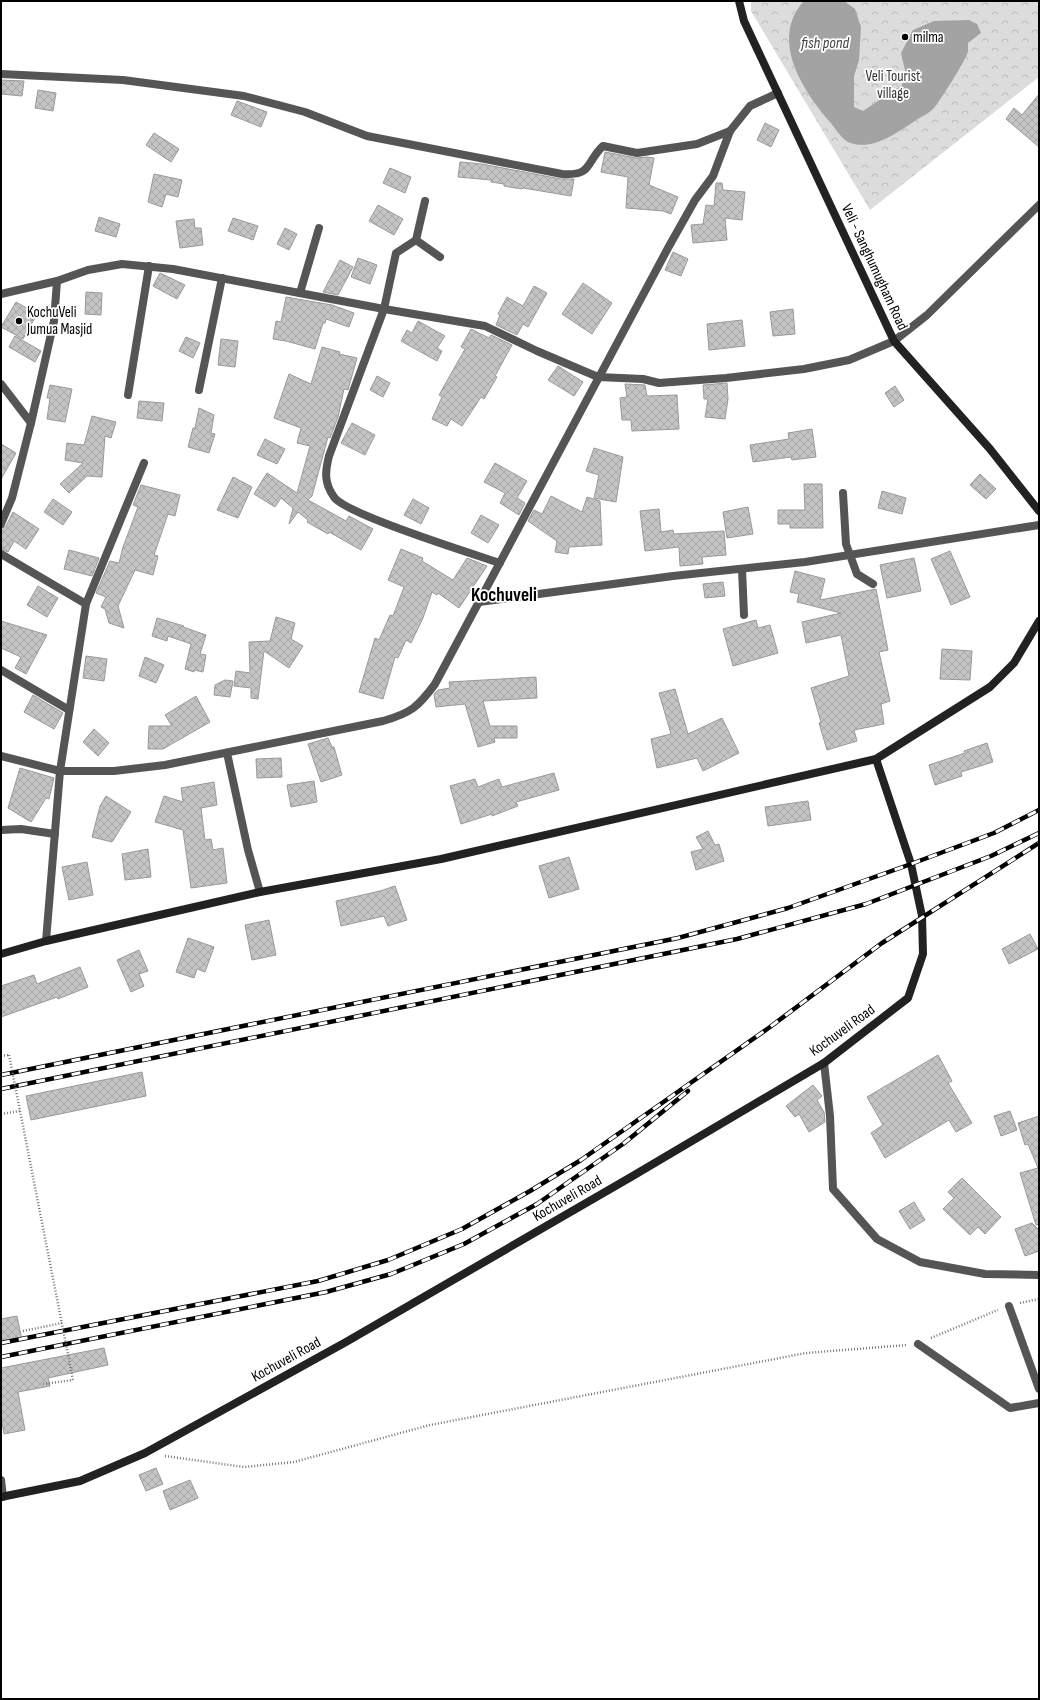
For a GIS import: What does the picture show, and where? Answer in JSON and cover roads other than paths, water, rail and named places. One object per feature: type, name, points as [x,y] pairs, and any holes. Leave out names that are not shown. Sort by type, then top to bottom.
[{"type":"main road","name":"Veli - Sanghumugham Road","points":[[739,1],[744,21],[894,341],[990,449],[1039,511]]},
{"type":"main road","points":[[1,954],[46,941],[260,892],[441,859],[876,759],[990,687],[1014,663],[1039,621]]},
{"type":"main road","name":"Kochuveli Road","points":[[2,1497],[80,1481],[145,1453],[366,1330],[631,1177],[824,1062],[908,998],[923,954],[922,916],[911,864],[876,759]]},
{"type":"street","points":[[1,74],[123,80],[244,96],[305,112],[367,136],[562,174],[576,175],[587,169],[596,153],[603,146],[638,153],[697,144],[730,131]]},
{"type":"street","points":[[1,756],[60,771],[114,772],[165,765],[383,721],[412,711],[425,698],[435,684],[668,248],[695,200],[712,176],[730,131],[750,106],[778,93]]},
{"type":"street","points":[[425,201],[416,240],[396,252],[384,309],[329,456],[325,471],[327,483],[334,498],[350,508],[384,523],[500,564]]},
{"type":"street","points":[[1,294],[57,281],[88,270],[122,264],[149,266],[173,269],[384,309],[485,326],[537,351],[598,377],[643,380],[659,383],[726,378],[804,369],[849,360],[894,341],[927,315],[1039,205]]},
{"type":"street","points":[[300,293],[318,228]]},
{"type":"street","points":[[416,240],[440,256]]},
{"type":"street","points":[[128,395],[149,266]]},
{"type":"street","points":[[199,390],[222,278]]},
{"type":"street","points":[[1,524],[12,498],[31,423],[54,321],[57,281]]},
{"type":"street","points":[[1,384],[31,423]]},
{"type":"street","points":[[46,941],[60,771],[86,604],[144,463]]},
{"type":"street","points":[[843,493],[846,544],[857,574],[873,584]]},
{"type":"street","points":[[479,602],[673,576],[805,562],[1039,525]]},
{"type":"street","points":[[1,554],[86,604]]},
{"type":"street","points":[[742,568],[744,615]]},
{"type":"street","points":[[1,670],[69,710]]},
{"type":"street","points":[[226,752],[248,850],[260,892]]},
{"type":"street","points":[[1,830],[21,830],[55,834]]},
{"type":"street","points":[[824,1062],[830,1116],[833,1189],[877,1239],[920,1262],[985,1274],[1039,1275]]},
{"type":"street","points":[[1009,1306],[1039,1389]]},
{"type":"street","points":[[918,1344],[1010,1408],[1039,1403]]},
{"type":"street","points":[[1,1480],[2,1497]]},
{"type":"water","name":"fish pond","points":[[804,1],[844,1],[855,9],[861,27],[859,60],[854,76],[854,107],[863,111],[902,85],[905,70],[901,53],[913,30],[934,21],[969,20],[977,24],[981,33],[968,43],[968,52],[966,57],[952,82],[933,109],[892,136],[875,143],[866,145],[857,144],[848,142],[843,138],[820,109],[801,80],[794,64],[790,48],[790,32],[794,16]]},
{"type":"railway","points":[[1,1075],[678,938],[788,908],[994,833],[1039,810]]},
{"type":"railway","points":[[1,1089],[737,939],[866,904],[991,856],[1039,833]]},
{"type":"railway","points":[[1,1343],[318,1281],[388,1260],[462,1229],[530,1191],[581,1160],[770,1027],[882,943],[1039,843]]},
{"type":"railway","points":[[1,1357],[326,1292],[391,1274],[464,1244],[537,1204],[623,1144],[688,1091]]},
{"type":"place","name":"milma","points":[[905,37]]},
{"type":"place","name":"KochuVeli Jumua Masjid","points":[[19,321]]},
{"type":"district","name":"Kochuveli","points":[[504,594]]},
{"type":"park label","name":"Veli Tourist village","points":[[893,84]]}]
